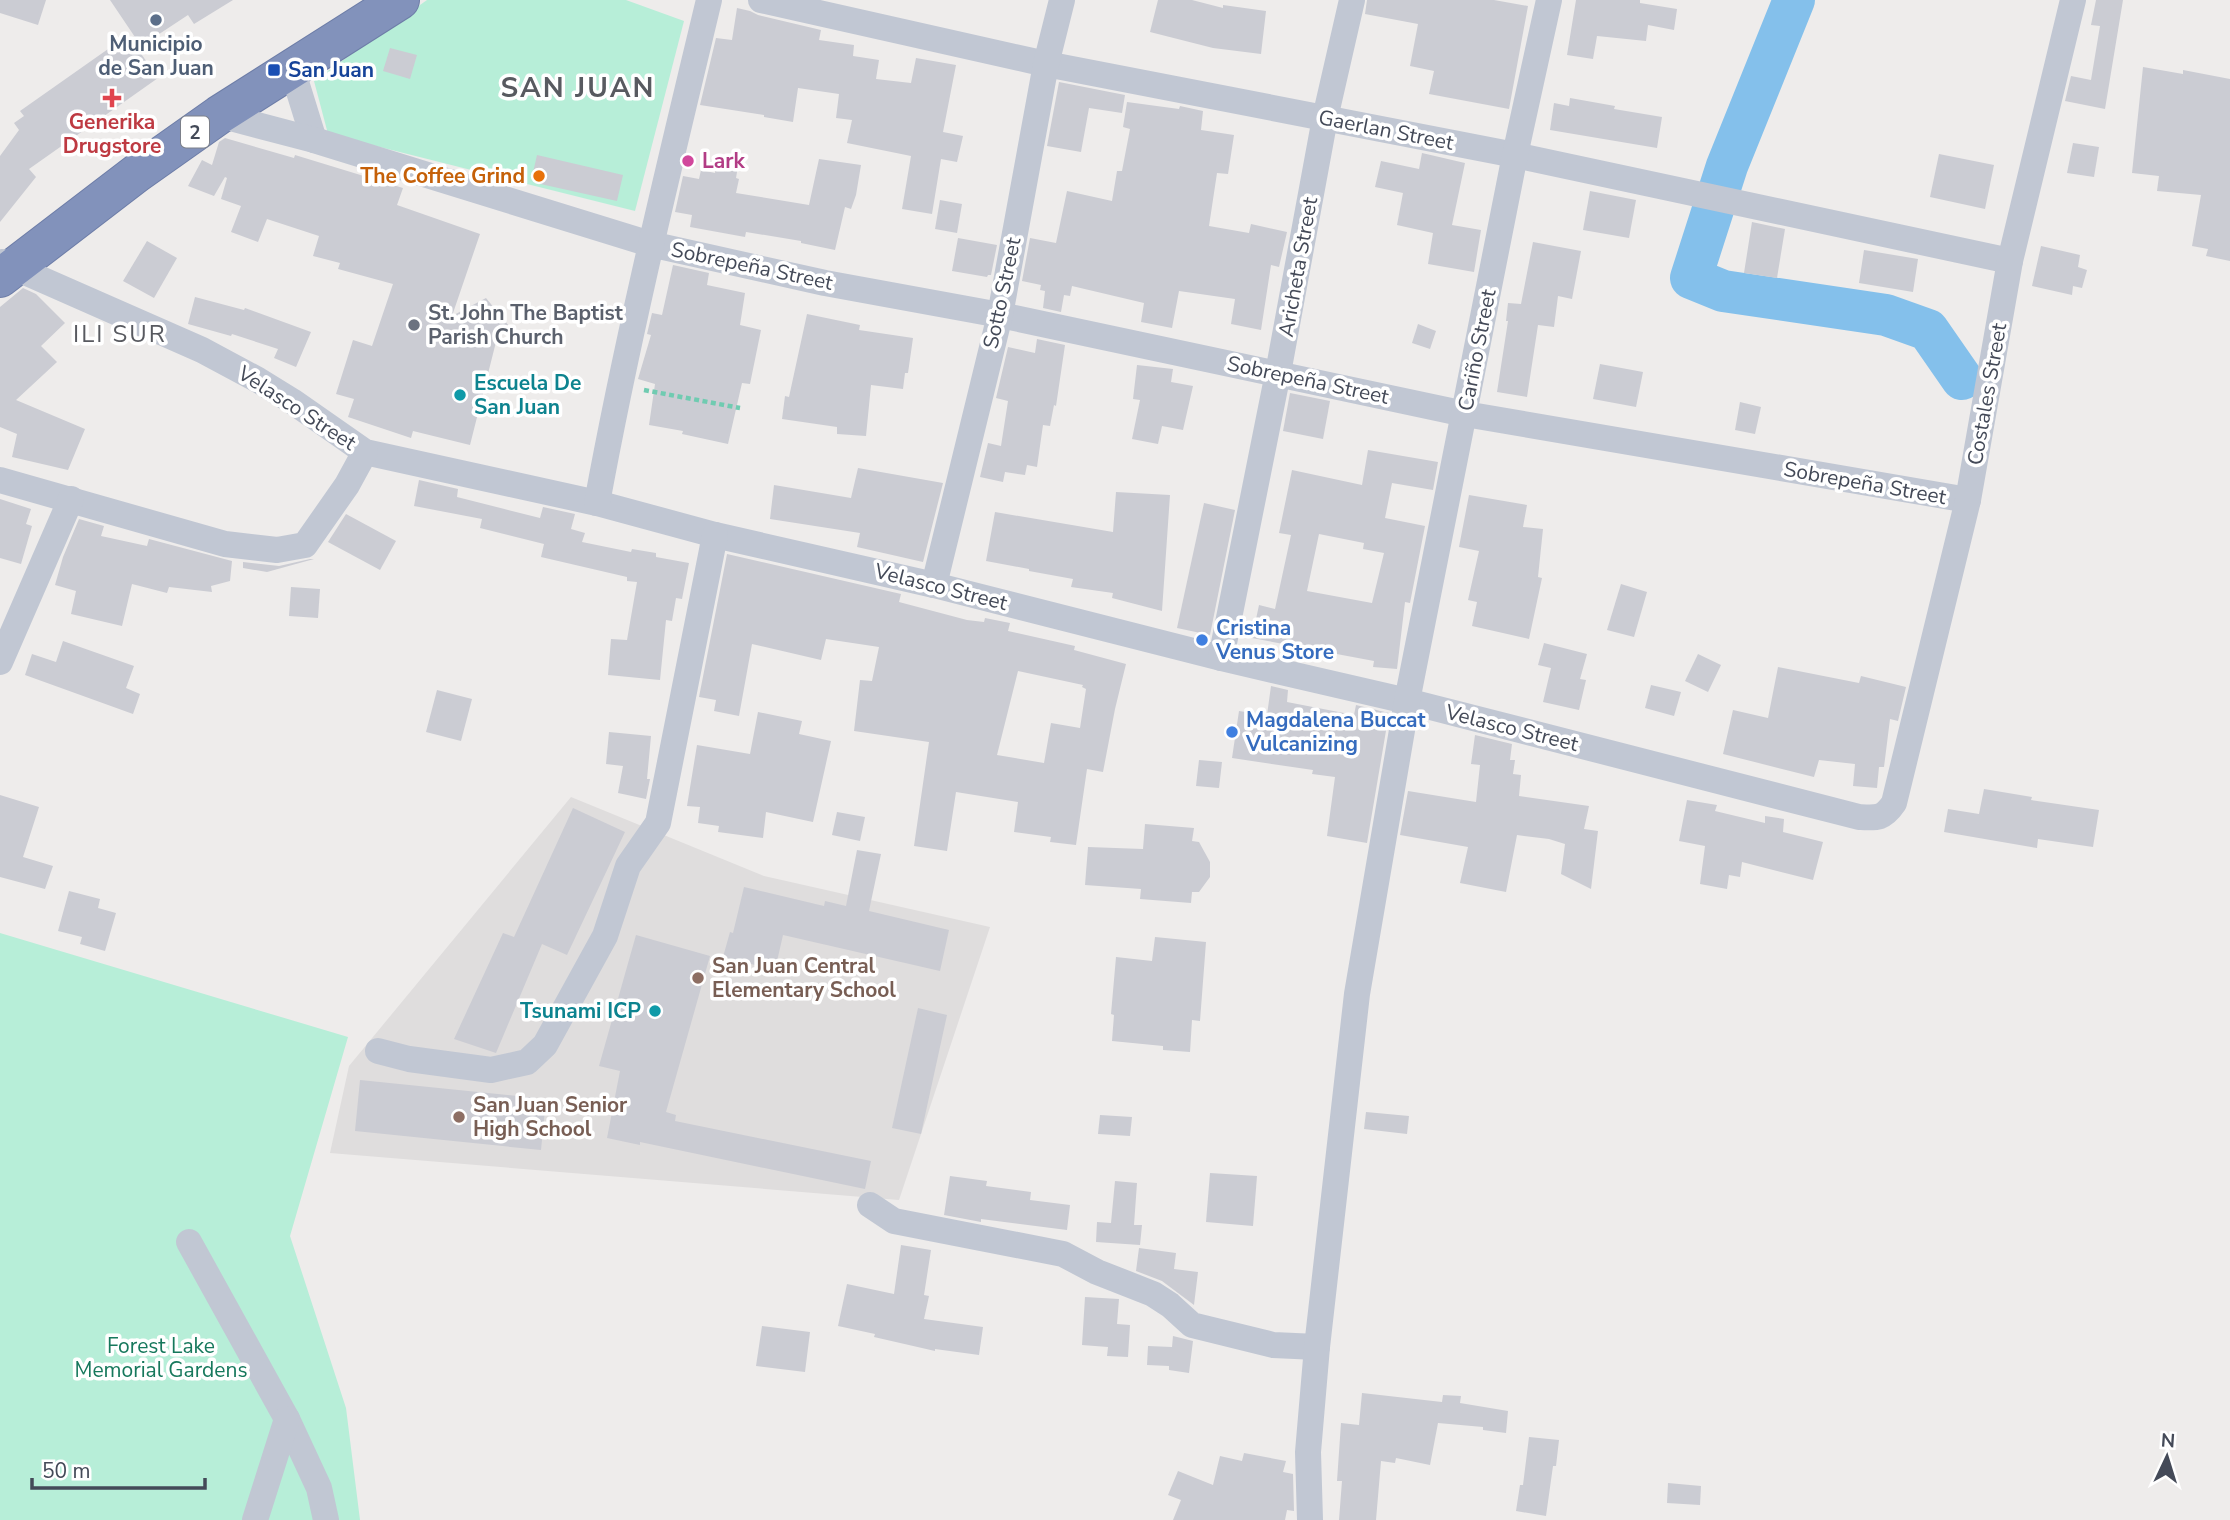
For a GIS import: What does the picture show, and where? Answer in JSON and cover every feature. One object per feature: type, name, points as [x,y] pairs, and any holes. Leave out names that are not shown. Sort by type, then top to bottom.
[{"type":"highway","name":"2","points":[[5,268],[219,116],[400,0]]},
{"type":"street","points":[[597,503],[619,385],[650,244],[709,0]]},
{"type":"street","name":"Gaerlan Street","points":[[761,0],[1046,64],[1515,155],[2010,261]]},
{"type":"street","name":"Sotto Street","points":[[934,585],[1000,315],[1046,64],[1062,0]]},
{"type":"street","name":"Aricheta Street","points":[[1221,657],[1278,373],[1325,118],[1352,0]]},
{"type":"street","name":"Cariño Street","points":[[1310,1520],[1308,1452],[1317,1347],[1357,993],[1407,701],[1515,155],[1549,0]]},
{"type":"street","name":"Costales Street","points":[[1898,786],[1968,500],[2010,261],[2073,0]]},
{"type":"street","points":[[292,69],[314,140]]},
{"type":"street","name":"Sobrepeña Street","points":[[219,116],[314,140],[650,244],[825,283],[1000,315],[1465,414],[1968,500]]},
{"type":"street","name":"Velasco Street","points":[[5,268],[202,350],[292,401],[365,452],[597,503],[715,535],[934,585],[1407,701],[1859,817],[1876,818],[1887,813],[1894,803],[1898,786]]},
{"type":"street","points":[[0,480],[225,544],[277,550],[305,545],[348,485],[365,452]]},
{"type":"street","points":[[0,662],[71,499]]},
{"type":"street","points":[[378,1051],[409,1059],[491,1070],[527,1062],[545,1045],[605,936],[628,866],[658,823],[715,535]]},
{"type":"street","points":[[870,1205],[894,1221],[1063,1254],[1097,1272],[1153,1294],[1192,1325],[1273,1345],[1317,1347]]},
{"type":"street","points":[[189,1242],[287,1419],[318,1488],[326,1520]]},
{"type":"street","points":[[255,1520],[287,1419]]},
{"type":"path","points":[[619,385],[740,408]]},
{"type":"shaded area","name":"San Juan Central Elementary School","points":[[571,797],[764,876],[990,927],[899,1200],[330,1153],[349,1066]]},
{"type":"green space","points":[[427,0],[626,0],[684,21],[635,211],[328,134],[314,81]]},
{"type":"green space","name":"Forest Lake Memorial Gardens","points":[[0,933],[348,1037],[290,1236],[346,1408],[360,1520],[0,1520]]},
{"type":"building","points":[[0,0],[46,0],[38,25],[0,13]]},
{"type":"building","name":"Municipio de San Juan","points":[[110,0],[233,0],[194,24],[188,15],[141,46]]},
{"type":"building","points":[[1158,0],[1192,0],[1223,8],[1223,5],[1266,11],[1261,54],[1213,48],[1150,32]]},
{"type":"building","points":[[1367,0],[1494,0],[1528,6],[1509,109],[1429,94],[1434,71],[1410,66],[1418,24],[1365,14]]},
{"type":"building","points":[[1576,0],[1640,0],[1640,3],[1677,9],[1674,30],[1648,25],[1646,41],[1597,36],[1593,59],[1567,55]]},
{"type":"building","points":[[2096,0],[2123,0],[2105,109],[2065,101],[2071,76],[2091,80],[2100,26],[2091,25]]},
{"type":"building","points":[[737,8],[821,30],[819,40],[854,45],[853,56],[879,60],[876,79],[911,83],[916,58],[956,65],[943,132],[963,136],[957,162],[941,159],[932,214],[902,209],[911,156],[847,143],[852,120],[836,118],[839,94],[798,88],[793,122],[700,105],[716,38],[732,40]]},
{"type":"building","points":[[128,35],[158,78],[29,169],[36,177],[0,222],[0,156],[19,130],[14,123],[24,116],[20,111]]},
{"type":"building","points":[[390,48],[417,55],[410,79],[383,71]]},
{"type":"building","points":[[2143,67],[2183,74],[2183,70],[2230,79],[2230,261],[2206,256],[2208,249],[2192,246],[2201,195],[2157,191],[2159,176],[2132,173]]},
{"type":"building","points":[[1059,82],[1125,95],[1122,113],[1089,108],[1081,152],[1047,146]]},
{"type":"building","points":[[1570,98],[1662,117],[1657,148],[1550,130],[1554,103],[1569,106]]},
{"type":"building","points":[[1127,102],[1179,109],[1180,106],[1203,111],[1201,130],[1234,135],[1228,174],[1217,173],[1209,226],[1249,233],[1251,224],[1287,232],[1279,267],[1271,265],[1261,330],[1231,324],[1235,299],[1179,291],[1172,328],[1141,322],[1144,303],[1072,286],[1070,296],[1064,295],[1061,312],[1043,308],[1045,291],[1040,290],[1041,285],[1022,281],[1030,238],[1056,243],[1067,191],[1112,201],[1117,171],[1122,171],[1130,129],[1123,127]]},
{"type":"building","points":[[225,138],[294,158],[295,155],[403,188],[397,205],[480,234],[452,316],[486,298],[509,326],[497,338],[470,445],[413,431],[411,438],[348,417],[354,399],[336,394],[353,340],[372,346],[393,284],[338,269],[340,263],[313,256],[319,236],[267,219],[258,242],[231,232],[241,206],[221,199],[227,178],[225,177],[214,196],[188,186],[202,160],[212,165],[219,142]]},
{"type":"building","points":[[2073,143],[2099,147],[2094,177],[2067,173]]},
{"type":"building","points":[[1422,153],[1465,163],[1452,225],[1481,230],[1474,272],[1428,264],[1433,233],[1397,225],[1403,193],[1375,187],[1381,161],[1419,169]]},
{"type":"building","points":[[1939,154],[1994,165],[1985,209],[1930,197]]},
{"type":"building","points":[[537,155],[623,175],[617,201],[536,183],[532,177]]},
{"type":"building","points":[[718,156],[739,160],[736,193],[809,205],[819,159],[861,165],[856,195],[851,209],[845,207],[835,250],[746,232],[745,237],[690,227],[692,215],[675,212],[683,176],[699,179],[701,170],[715,173]]},
{"type":"building","points":[[1590,191],[1636,200],[1629,238],[1583,230]]},
{"type":"building","points":[[940,200],[962,204],[957,233],[935,229]]},
{"type":"building","points":[[1752,222],[1785,229],[1777,278],[1744,273]]},
{"type":"building","points":[[958,238],[997,245],[991,275],[987,277],[952,271]]},
{"type":"building","points":[[147,241],[177,258],[154,298],[123,281]]},
{"type":"building","points":[[1533,242],[1581,251],[1572,299],[1558,296],[1554,327],[1538,325],[1527,397],[1497,392],[1508,321],[1508,303],[1521,304]]},
{"type":"building","points":[[2041,246],[2080,255],[2078,267],[2087,270],[2082,288],[2073,286],[2072,295],[2032,286]]},
{"type":"building","points":[[1864,250],[1918,259],[1913,292],[1859,283]]},
{"type":"building","points":[[673,265],[709,273],[707,285],[745,293],[740,325],[761,330],[750,384],[742,383],[728,444],[682,434],[683,431],[649,425],[655,384],[638,379],[651,335],[647,334],[652,313],[662,315]]},
{"type":"building","points":[[23,288],[36,294],[65,323],[41,346],[57,362],[16,400],[85,429],[68,470],[12,457],[17,434],[0,427],[0,307]]},
{"type":"building","points":[[195,297],[244,310],[245,308],[311,332],[296,367],[274,358],[278,349],[232,334],[231,336],[188,324]]},
{"type":"building","points":[[807,314],[860,325],[859,330],[913,338],[903,389],[871,385],[866,436],[837,434],[837,427],[782,419],[785,396],[789,397]]},
{"type":"building","points":[[1418,324],[1436,331],[1430,349],[1412,343]]},
{"type":"building","points":[[1037,339],[1065,345],[1056,406],[1054,405],[1050,426],[1043,425],[1037,467],[1027,465],[1025,475],[1005,472],[1003,482],[980,477],[988,443],[1001,446],[1008,401],[996,398],[1008,347],[1035,353]]},
{"type":"building","points":[[1600,364],[1643,372],[1636,407],[1593,399]]},
{"type":"building","points":[[1137,365],[1173,369],[1171,382],[1193,386],[1183,430],[1162,426],[1158,444],[1132,439],[1140,400],[1133,399]]},
{"type":"building","points":[[1290,393],[1330,401],[1323,439],[1283,431]]},
{"type":"building","points":[[1740,402],[1761,407],[1755,434],[1735,430]]},
{"type":"building","points":[[1368,450],[1438,462],[1433,490],[1392,483],[1385,518],[1425,526],[1410,603],[1405,602],[1397,669],[1373,667],[1374,661],[1252,638],[1259,605],[1275,609],[1291,535],[1279,533],[1292,470],[1362,485]],"holes":[[[1319,534],[1364,543],[1363,549],[1384,553],[1372,603],[1307,591]]]},
{"type":"building","points":[[858,468],[943,483],[923,562],[857,547],[860,533],[770,519],[774,485],[851,498]]},
{"type":"building","points":[[419,480],[458,489],[457,497],[540,518],[543,507],[575,514],[571,529],[585,533],[582,542],[631,552],[632,549],[656,553],[656,557],[689,563],[682,599],[676,598],[672,621],[666,620],[660,680],[608,675],[611,639],[627,640],[637,582],[627,581],[627,577],[541,557],[544,544],[480,528],[482,519],[414,506]]},
{"type":"building","points":[[1116,492],[1170,495],[1162,611],[1112,598],[1113,593],[1071,587],[1073,579],[986,561],[995,512],[1113,532]]},
{"type":"building","points":[[1469,495],[1527,505],[1523,527],[1543,529],[1538,577],[1542,578],[1529,639],[1472,626],[1477,602],[1468,600],[1479,551],[1459,547]]},
{"type":"building","points":[[0,499],[31,509],[26,524],[32,526],[21,564],[0,558]]},
{"type":"building","points":[[1204,503],[1235,510],[1210,635],[1177,628]]},
{"type":"building","points":[[346,514],[396,541],[380,570],[328,542]]},
{"type":"building","points":[[79,519],[104,526],[101,536],[147,546],[149,539],[232,561],[230,581],[211,586],[212,592],[169,587],[167,593],[132,584],[122,626],[71,614],[76,591],[55,585]]},
{"type":"building","points":[[727,554],[901,594],[899,602],[967,620],[984,622],[985,618],[1010,623],[1008,631],[1075,646],[1074,650],[1126,664],[1103,772],[1087,769],[1076,845],[1050,842],[1051,837],[1014,832],[1018,802],[956,792],[947,851],[914,846],[929,742],[854,731],[860,680],[872,681],[879,647],[826,639],[821,660],[752,644],[739,716],[714,711],[716,700],[699,697]],"holes":[[[1018,671],[1083,685],[1086,689],[1080,728],[1051,723],[1044,763],[997,755]]]},
{"type":"building","points":[[314,559],[267,572],[243,568],[243,562],[279,566]]},
{"type":"building","points":[[1621,584],[1647,592],[1634,637],[1607,630]]},
{"type":"building","points":[[291,587],[320,589],[318,618],[289,616]]},
{"type":"building","points":[[63,641],[134,666],[126,688],[140,694],[133,714],[25,675],[32,654],[56,662]]},
{"type":"building","points":[[1544,643],[1587,654],[1580,679],[1586,680],[1579,710],[1543,702],[1551,668],[1538,665]]},
{"type":"building","points":[[1698,654],[1721,665],[1708,692],[1685,681]]},
{"type":"building","points":[[1778,667],[1859,683],[1861,676],[1906,687],[1898,721],[1890,719],[1884,767],[1879,767],[1877,788],[1853,786],[1855,764],[1819,760],[1814,777],[1723,754],[1733,710],[1768,718]]},
{"type":"building","points":[[1651,685],[1681,692],[1674,716],[1645,708]]},
{"type":"building","points":[[1271,686],[1288,690],[1287,702],[1354,715],[1356,705],[1389,713],[1367,843],[1327,836],[1335,777],[1312,774],[1313,770],[1232,758],[1239,711],[1267,715]]},
{"type":"building","points":[[437,690],[472,699],[461,741],[426,732]]},
{"type":"building","points":[[758,712],[802,721],[799,734],[831,741],[813,822],[766,812],[763,838],[718,832],[719,826],[698,823],[700,807],[687,806],[697,745],[750,754]]},
{"type":"building","points":[[609,732],[651,736],[647,779],[650,779],[646,799],[618,793],[623,766],[606,764]]},
{"type":"building","points":[[1475,735],[1512,744],[1510,760],[1515,760],[1513,774],[1521,775],[1519,796],[1589,806],[1584,829],[1598,831],[1591,889],[1561,874],[1565,844],[1549,839],[1517,835],[1506,892],[1460,883],[1468,847],[1400,835],[1408,791],[1476,802],[1480,765],[1471,764]]},
{"type":"building","points":[[1199,760],[1222,762],[1219,788],[1196,786]]},
{"type":"building","points":[[1984,789],[2032,797],[2031,800],[2099,810],[2093,847],[2038,839],[2037,848],[1944,832],[1948,809],[1979,814]]},
{"type":"building","points":[[0,795],[39,807],[23,857],[53,866],[45,889],[0,877]]},
{"type":"building","points":[[1687,800],[1717,805],[1715,811],[1765,823],[1765,816],[1784,819],[1783,832],[1823,842],[1813,880],[1742,862],[1740,877],[1729,875],[1727,889],[1700,884],[1705,846],[1679,841]]},
{"type":"building","points":[[573,808],[625,832],[567,955],[542,944],[496,1053],[454,1039],[503,933],[514,937]]},
{"type":"building","points":[[837,812],[865,817],[860,841],[832,835]]},
{"type":"building","points":[[1145,824],[1194,828],[1192,841],[1199,842],[1210,862],[1210,877],[1199,892],[1192,892],[1191,903],[1140,899],[1141,889],[1085,885],[1088,847],[1143,849]]},
{"type":"building","points":[[857,850],[881,854],[869,911],[949,930],[940,971],[783,935],[775,970],[723,957],[730,932],[733,933],[744,887],[824,906],[825,901],[846,906]]},
{"type":"building","points":[[69,891],[100,899],[98,908],[116,913],[105,951],[80,944],[82,937],[58,931]]},
{"type":"building","points":[[636,935],[710,956],[666,1112],[676,1115],[675,1121],[871,1161],[865,1189],[640,1142],[640,1145],[607,1138],[620,1071],[599,1066]]},
{"type":"building","points":[[1155,937],[1206,942],[1200,1021],[1192,1020],[1190,1052],[1163,1050],[1163,1046],[1112,1041],[1114,1015],[1111,1014],[1116,957],[1152,961]]},
{"type":"building","points":[[918,1008],[947,1015],[921,1134],[892,1128]]},
{"type":"building","points":[[360,1080],[546,1099],[541,1150],[355,1131]]},
{"type":"building","points":[[1366,1112],[1409,1116],[1407,1134],[1364,1129]]},
{"type":"building","points":[[1100,1115],[1132,1117],[1130,1136],[1098,1134]]},
{"type":"building","points":[[1210,1173],[1257,1176],[1253,1226],[1206,1222]]},
{"type":"building","points":[[950,1176],[987,1181],[986,1186],[1031,1192],[1030,1200],[1070,1205],[1067,1230],[981,1219],[981,1222],[944,1215]]},
{"type":"building","points":[[1115,1181],[1137,1183],[1134,1225],[1142,1225],[1140,1245],[1096,1242],[1097,1222],[1111,1223]]},
{"type":"building","points":[[901,1245],[931,1250],[924,1295],[929,1296],[924,1319],[983,1327],[979,1355],[935,1351],[838,1326],[847,1284],[894,1294]]},
{"type":"building","points":[[1139,1248],[1176,1253],[1174,1269],[1198,1272],[1194,1305],[1162,1281],[1136,1271]]},
{"type":"building","points":[[1085,1297],[1119,1299],[1117,1324],[1130,1325],[1128,1357],[1107,1356],[1108,1347],[1082,1345]]},
{"type":"building","points":[[762,1326],[810,1332],[805,1372],[756,1366]]},
{"type":"building","points":[[1173,1336],[1193,1341],[1189,1373],[1169,1370],[1169,1366],[1147,1365],[1148,1346],[1172,1347]]},
{"type":"building","points":[[1362,1393],[1442,1402],[1443,1395],[1461,1396],[1460,1403],[1508,1411],[1506,1433],[1483,1430],[1483,1427],[1438,1423],[1430,1465],[1396,1458],[1395,1463],[1381,1461],[1376,1520],[1339,1520],[1342,1481],[1337,1481],[1341,1423],[1359,1425]]},
{"type":"building","points":[[1529,1437],[1559,1440],[1546,1516],[1516,1511],[1520,1485],[1523,1485]]},
{"type":"building","points":[[1244,1453],[1286,1461],[1283,1472],[1293,1474],[1294,1511],[1287,1510],[1285,1520],[1173,1520],[1181,1500],[1168,1495],[1178,1471],[1213,1485],[1220,1456],[1242,1461]]},
{"type":"building","points":[[1668,1483],[1701,1486],[1700,1505],[1667,1503]]},
{"type":"waterway","points":[[1794,0],[1727,166],[1691,278],[1723,291],[1886,315],[1928,330],[1962,379]]},
{"type":"place","name":"Municipio de San Juan","points":[[156,20]]},
{"type":"place","name":"San Juan","points":[[274,70]]},
{"type":"place","name":"Generika Drugstore","points":[[112,98]]},
{"type":"place","name":"Lark","points":[[688,161]]},
{"type":"place","name":"The Coffee Grind","points":[[539,176]]},
{"type":"place","name":"St. John The Baptist Parish Church","points":[[414,325]]},
{"type":"place","name":"Escuela De San Juan","points":[[460,395]]},
{"type":"place","name":"Cristina Venus Store","points":[[1202,640]]},
{"type":"place","name":"Magdalena Buccat Vulcanizing","points":[[1232,732]]},
{"type":"place","name":"San Juan Central Elementary School","points":[[698,978]]},
{"type":"place","name":"Tsunami ICP","points":[[655,1011]]},
{"type":"place","name":"San Juan Senior High School","points":[[459,1117]]},
{"type":"district","name":"SAN JUAN","points":[[578,87]]},
{"type":"district","name":"ILI SUR","points":[[120,334]]}]
